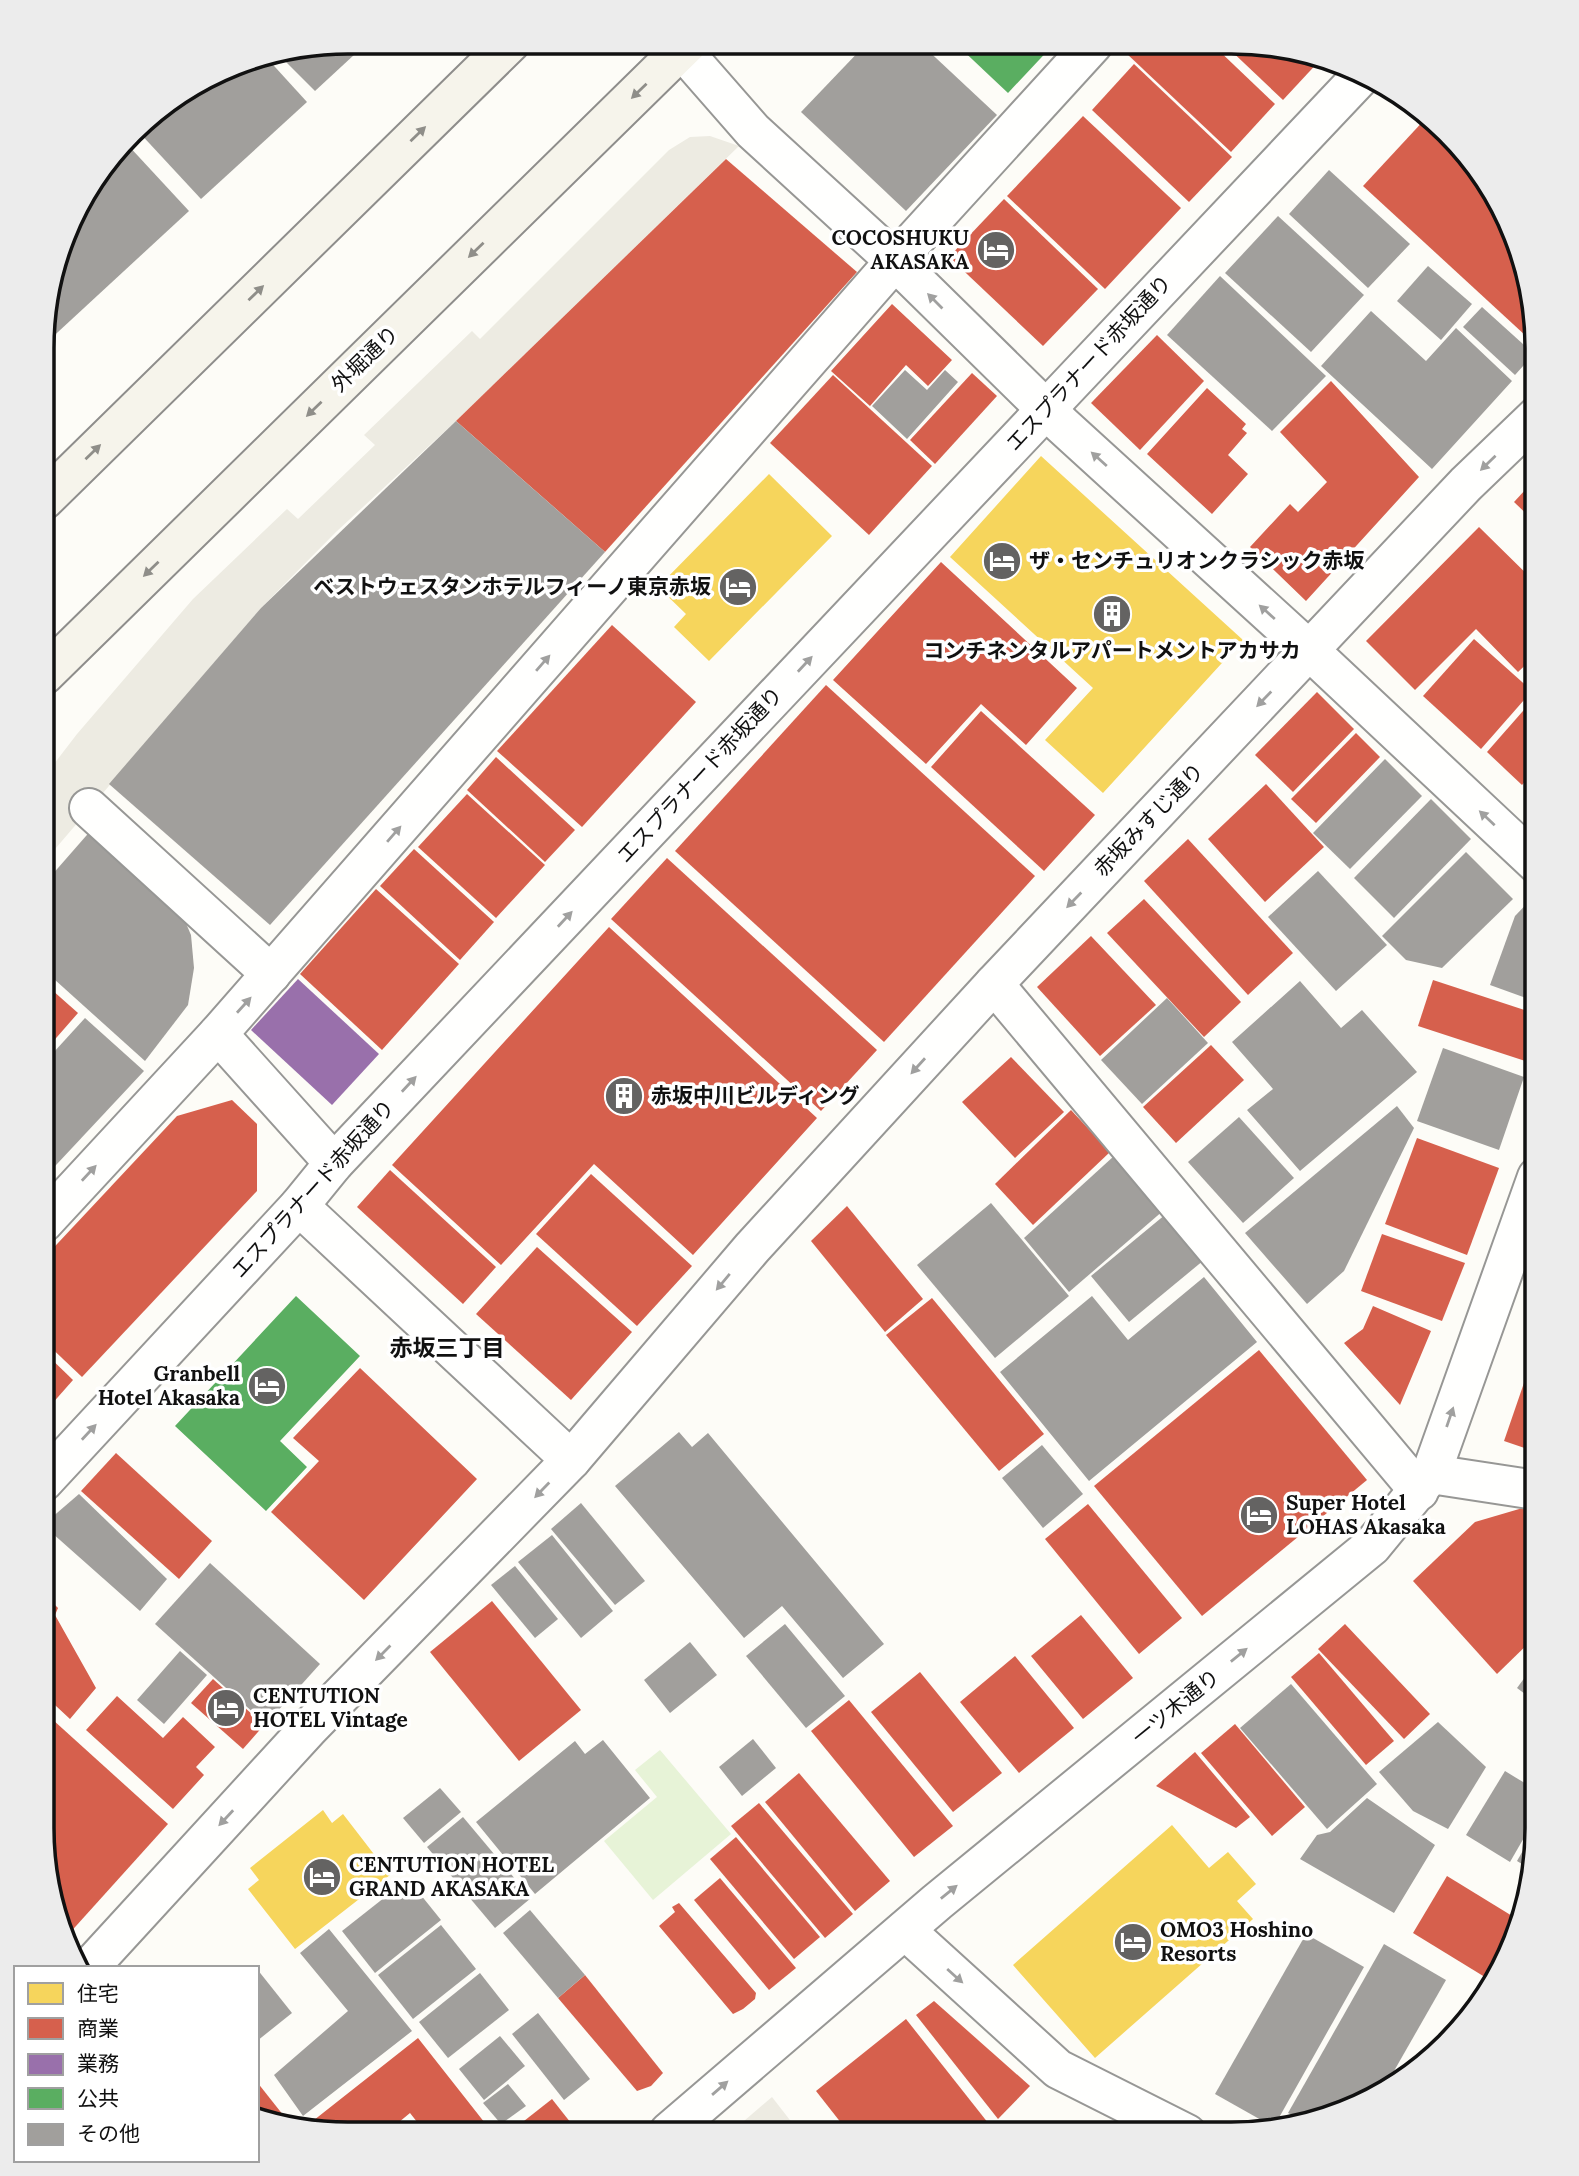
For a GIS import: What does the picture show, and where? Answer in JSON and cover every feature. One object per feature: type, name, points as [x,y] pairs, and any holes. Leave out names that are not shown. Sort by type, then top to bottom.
[{"type":"main road","points":[[54,490],[500,54]]},
{"type":"main road","name":"外堀通り","points":[[54,666],[673,54]]},
{"type":"street","points":[[689,54],[753,131],[895,261],[1045,409],[1310,651],[1525,853]]},
{"type":"street","points":[[54,1211],[218,1034],[895,261],[1084,54]]},
{"type":"street","name":"エスプラナード赤坂通り","points":[[54,1470],[299,1206],[334,1163],[1355,82]]},
{"type":"street","name":"赤坂みすじ通り","points":[[91,1966],[310,1727],[571,1460],[768,1230],[994,984],[1466,484],[1525,427]]},
{"type":"street","points":[[89,808],[271,974]]},
{"type":"street","points":[[994,984],[1425,1483],[1525,1489]]},
{"type":"street","points":[[218,1034],[334,1163]]},
{"type":"street","points":[[299,1206],[571,1460]]},
{"type":"street","name":"一ツ木通り","points":[[680,2122],[905,1930],[1372,1546],[1425,1483],[1525,1210]]},
{"type":"street","points":[[905,1930],[1058,2069],[1163,2122]]},
{"type":"green space","points":[[660,1750],[731,1834],[653,1900],[604,1841],[657,1797],[635,1770]]},
{"type":"shaded area","points":[[710,136],[739,146],[456,421],[336,532],[261,608],[54,850],[54,764],[193,599],[287,509],[298,519],[375,445],[364,435],[472,331],[480,339],[669,150],[690,137]]},
{"type":"shaded area","points":[[772,2097],[791,2122],[743,2122]]},
{"type":"building: 住宅","name":"コンチネンタルアパートメントアカサカ","points":[[1041,456],[1243,640],[1103,793],[1045,740],[1093,688],[950,557]]},
{"type":"building: 住宅","points":[[769,474],[832,536],[709,661],[674,627],[686,614],[658,587]]},
{"type":"building: 住宅","name":"CENTUTION HOTEL GRAND AKASAKA","points":[[323,1810],[332,1823],[343,1814],[390,1875],[295,1949],[248,1889],[259,1880],[250,1868]]},
{"type":"building: 住宅","name":"OMO3 Hoshino Resorts","points":[[1172,1825],[1209,1868],[1228,1852],[1256,1884],[1237,1901],[1253,1919],[1095,2058],[1013,1965]]},
{"type":"building: 商業","points":[[1127,54],[1222,54],[1275,104],[1231,152]]},
{"type":"building: 商業","points":[[1235,54],[1269,57],[1314,66],[1283,100]]},
{"type":"building: 商業","points":[[1134,64],[1232,157],[1189,202],[1092,110]]},
{"type":"building: 商業","points":[[1083,116],[1181,208],[1105,289],[1007,196]]},
{"type":"building: 商業","points":[[1421,124],[1425,127],[1464,169],[1494,218],[1515,272],[1524,334],[1363,186]]},
{"type":"building: 商業","points":[[726,159],[857,272],[605,552],[456,421]]},
{"type":"building: 商業","points":[[1004,199],[1098,289],[1043,346],[949,257]]},
{"type":"building: 商業","points":[[892,304],[952,360],[928,386],[906,365],[870,406],[831,371]]},
{"type":"building: 商業","points":[[1157,335],[1204,381],[1140,450],[1091,403]]},
{"type":"building: 商業","points":[[972,373],[997,396],[935,464],[910,440]]},
{"type":"building: 商業","points":[[833,375],[932,466],[869,535],[770,443]]},
{"type":"building: 商業","points":[[1331,381],[1419,477],[1306,601],[1250,547],[1290,504],[1298,512],[1327,482],[1280,432]]},
{"type":"building: 商業","points":[[1207,388],[1246,424],[1242,429],[1247,433],[1228,455],[1248,474],[1212,514],[1147,454]]},
{"type":"building: 商業","points":[[1525,490],[1525,513],[1514,502]]},
{"type":"building: 商業","points":[[1479,527],[1525,572],[1525,665],[1518,672],[1476,629],[1415,690],[1366,641]]},
{"type":"building: 商業","points":[[941,562],[1077,688],[1026,745],[981,704],[926,764],[833,680]]},
{"type":"building: 商業","points":[[612,625],[696,702],[582,827],[497,751]]},
{"type":"building: 商業","points":[[1474,639],[1525,685],[1525,699],[1481,749],[1423,696]]},
{"type":"building: 商業","points":[[826,685],[1035,876],[884,1042],[675,851]]},
{"type":"building: 商業","points":[[1317,692],[1354,729],[1293,792],[1255,755]]},
{"type":"building: 商業","points":[[1525,709],[1525,782],[1522,785],[1487,752]]},
{"type":"building: 商業","points":[[981,711],[1095,815],[1044,871],[931,767]]},
{"type":"building: 商業","points":[[1356,733],[1380,757],[1316,823],[1291,799]]},
{"type":"building: 商業","points":[[496,757],[575,830],[545,862],[467,790]]},
{"type":"building: 商業","points":[[1266,784],[1324,847],[1265,902],[1208,839]]},
{"type":"building: 商業","points":[[467,794],[545,865],[496,918],[418,847]]},
{"type":"building: 商業","points":[[1188,839],[1293,953],[1248,995],[1144,881]]},
{"type":"building: 商業","points":[[414,849],[494,922],[460,960],[380,886]]},
{"type":"building: 商業","points":[[667,858],[877,1050],[821,1111],[611,919]]},
{"type":"building: 商業","points":[[376,889],[459,964],[382,1050],[300,974]]},
{"type":"building: 商業","points":[[1144,899],[1241,1002],[1204,1037],[1107,933]]},
{"type":"building: 商業","name":"赤坂中川ビルディング","points":[[609,927],[817,1118],[693,1255],[594,1164],[501,1265],[392,1165]]},
{"type":"building: 商業","points":[[1091,936],[1156,1005],[1100,1056],[1037,987]]},
{"type":"building: 商業","points":[[1433,980],[1525,1010],[1525,1061],[1418,1026]]},
{"type":"building: 商業","points":[[54,992],[78,1013],[54,1040]]},
{"type":"building: 商業","points":[[1211,1045],[1244,1080],[1176,1143],[1143,1107]]},
{"type":"building: 商業","points":[[1011,1057],[1064,1112],[1015,1158],[962,1102]]},
{"type":"building: 商業","points":[[232,1100],[257,1124],[257,1191],[82,1377],[54,1350],[54,1247],[177,1116]]},
{"type":"building: 商業","points":[[1071,1110],[1110,1152],[1033,1225],[995,1184]]},
{"type":"building: 商業","points":[[1417,1138],[1499,1168],[1467,1255],[1385,1224]]},
{"type":"building: 商業","points":[[390,1170],[496,1267],[463,1304],[357,1207]]},
{"type":"building: 商業","points":[[591,1174],[692,1266],[637,1326],[536,1234]]},
{"type":"building: 商業","points":[[847,1206],[923,1299],[885,1332],[811,1241]]},
{"type":"building: 商業","points":[[1382,1234],[1465,1263],[1442,1321],[1361,1291]]},
{"type":"building: 商業","points":[[537,1247],[632,1332],[571,1400],[476,1314]]},
{"type":"building: 商業","points":[[932,1298],[1044,1434],[999,1471],[886,1335]]},
{"type":"building: 商業","points":[[1373,1306],[1431,1331],[1400,1405],[1344,1343],[1363,1329]]},
{"type":"building: 商業","points":[[1259,1350],[1367,1480],[1202,1616],[1094,1486]]},
{"type":"building: 商業","points":[[54,1362],[73,1380],[54,1402]]},
{"type":"building: 商業","points":[[360,1368],[477,1479],[364,1600],[271,1512],[319,1461],[293,1438]]},
{"type":"building: 商業","points":[[1525,1380],[1525,1448],[1504,1441]]},
{"type":"building: 商業","points":[[116,1453],[212,1541],[179,1579],[81,1491]]},
{"type":"building: 商業","points":[[1088,1504],[1182,1618],[1139,1654],[1045,1539]]},
{"type":"building: 商業","points":[[1525,1507],[1525,1647],[1497,1674],[1413,1581],[1475,1522]]},
{"type":"building: 商業","points":[[492,1601],[581,1710],[519,1761],[430,1652]]},
{"type":"building: 商業","points":[[54,1604],[58,1608],[55,1615],[96,1688],[70,1719],[54,1704]]},
{"type":"building: 商業","points":[[1081,1615],[1133,1678],[1083,1719],[1031,1656]]},
{"type":"building: 商業","points":[[1345,1624],[1430,1714],[1404,1739],[1318,1649]]},
{"type":"building: 商業","points":[[1319,1653],[1394,1741],[1366,1765],[1291,1677]]},
{"type":"building: 商業","points":[[1015,1656],[1074,1728],[1019,1773],[960,1702]]},
{"type":"building: 商業","points":[[920,1672],[1002,1773],[953,1812],[871,1712]]},
{"type":"building: 商業","points":[[213,1679],[264,1725],[243,1749],[191,1703]]},
{"type":"building: 商業","points":[[117,1696],[163,1738],[183,1717],[215,1747],[196,1767],[204,1775],[173,1809],[86,1730]]},
{"type":"building: 商業","points":[[849,1700],[953,1826],[914,1857],[811,1731]]},
{"type":"building: 商業","points":[[54,1721],[168,1824],[73,1929],[64,1904],[55,1847]]},
{"type":"building: 商業","points":[[1235,1724],[1305,1807],[1272,1836],[1201,1753]]},
{"type":"building: 商業","points":[[1195,1752],[1250,1817],[1236,1828],[1156,1786]]},
{"type":"building: 商業","points":[[799,1773],[890,1881],[855,1911],[765,1802]]},
{"type":"building: 商業","points":[[759,1803],[853,1914],[825,1938],[731,1826]]},
{"type":"building: 商業","points":[[736,1837],[820,1937],[794,1959],[710,1859]]},
{"type":"building: 商業","points":[[1447,1876],[1511,1915],[1484,1977],[1413,1933]]},
{"type":"building: 商業","points":[[720,1878],[796,1968],[769,1990],[694,1900]]},
{"type":"building: 商業","points":[[679,1903],[756,1993],[755,1999],[743,2009],[733,2014],[659,1926],[675,1912],[672,1907]]},
{"type":"building: 商業","points":[[585,1975],[663,2073],[651,2086],[637,2091],[558,1998]]},
{"type":"building: 商業","points":[[934,2001],[1030,2086],[998,2119],[916,2015]]},
{"type":"building: 商業","points":[[906,2019],[987,2122],[840,2122],[816,2091]]},
{"type":"building: 商業","points":[[418,2038],[484,2122],[417,2122],[410,2113],[399,2122],[315,2119]]},
{"type":"building: 商業","points":[[259,2085],[282,2114],[259,2108]]},
{"type":"building: 商業","points":[[552,2099],[570,2122],[523,2122]]},
{"type":"building: 業務","points":[[298,979],[379,1054],[332,1105],[251,1030]]},
{"type":"building: 公共","points":[[967,54],[1045,54],[1008,93]]},
{"type":"building: 公共","points":[[296,1296],[360,1356],[280,1441],[307,1467],[266,1511],[175,1426]]},
{"type":"building: その他","points":[[355,54],[315,91],[285,61]]},
{"type":"building: その他","points":[[856,54],[932,54],[997,115],[906,211],[801,112]]},
{"type":"building: その他","points":[[272,64],[307,102],[201,199],[143,137],[169,115],[201,94]]},
{"type":"building: その他","points":[[132,149],[189,211],[55,335],[64,272],[77,236],[104,185]]},
{"type":"building: その他","points":[[1329,170],[1410,244],[1368,288],[1289,214]]},
{"type":"building: その他","points":[[1278,216],[1364,295],[1311,352],[1225,273]]},
{"type":"building: その他","points":[[1428,266],[1472,304],[1441,340],[1397,301]]},
{"type":"building: その他","points":[[1220,276],[1326,376],[1272,431],[1167,335]]},
{"type":"building: その他","points":[[1482,307],[1525,346],[1525,364],[1515,375],[1463,327]]},
{"type":"building: その他","points":[[1371,311],[1426,361],[1456,328],[1512,381],[1432,469],[1321,366]]},
{"type":"building: その他","points":[[905,370],[927,390],[945,370],[958,382],[907,439],[872,406]]},
{"type":"building: その他","points":[[456,421],[605,552],[270,925],[109,784],[261,608]]},
{"type":"building: その他","points":[[1385,759],[1422,796],[1350,869],[1313,833]]},
{"type":"building: その他","points":[[1431,799],[1471,839],[1394,918],[1354,878]]},
{"type":"building: その他","points":[[93,828],[182,914],[191,935],[194,968],[188,1005],[145,1061],[54,979],[54,873]]},
{"type":"building: その他","points":[[1466,852],[1513,899],[1442,968],[1406,960],[1382,936]]},
{"type":"building: その他","points":[[1318,871],[1387,945],[1336,991],[1268,917]]},
{"type":"building: その他","points":[[1525,905],[1525,998],[1490,985],[1515,916]]},
{"type":"building: その他","points":[[1300,981],[1341,1028],[1362,1010],[1417,1072],[1300,1171],[1247,1110],[1273,1089],[1232,1042]]},
{"type":"building: その他","points":[[1167,998],[1208,1043],[1142,1104],[1101,1060]]},
{"type":"building: その他","points":[[85,1018],[144,1071],[54,1167],[54,1052]]},
{"type":"building: その他","points":[[1443,1048],[1524,1077],[1499,1150],[1417,1121]]},
{"type":"building: その他","points":[[1397,1106],[1414,1128],[1344,1271],[1307,1304],[1245,1233]]},
{"type":"building: その他","points":[[1239,1117],[1294,1178],[1243,1223],[1188,1162]]},
{"type":"building: その他","points":[[1114,1156],[1164,1210],[1069,1292],[1024,1238]]},
{"type":"building: その他","points":[[991,1203],[1069,1296],[995,1358],[917,1265]]},
{"type":"building: その他","points":[[1166,1214],[1204,1260],[1129,1322],[1091,1276]]},
{"type":"building: その他","points":[[1204,1277],[1257,1342],[1089,1481],[1000,1372],[1092,1296],[1128,1340]]},
{"type":"building: その他","points":[[679,1432],[692,1447],[708,1433],[884,1644],[843,1678],[782,1606],[744,1638],[615,1486]]},
{"type":"building: その他","points":[[1042,1445],[1083,1494],[1043,1528],[1002,1478]]},
{"type":"building: その他","points":[[79,1494],[167,1579],[140,1611],[54,1535],[54,1516]]},
{"type":"building: その他","points":[[581,1503],[645,1581],[615,1605],[551,1529]]},
{"type":"building: その他","points":[[552,1535],[613,1611],[581,1638],[518,1562]]},
{"type":"building: その他","points":[[210,1563],[320,1664],[266,1724],[155,1624]]},
{"type":"building: その他","points":[[515,1566],[558,1619],[535,1638],[491,1585]]},
{"type":"building: その他","points":[[785,1624],[845,1696],[806,1728],[746,1656]]},
{"type":"building: その他","points":[[690,1642],[717,1675],[670,1713],[644,1680]]},
{"type":"building: その他","points":[[180,1651],[207,1675],[164,1724],[137,1700]]},
{"type":"building: その他","points":[[1525,1677],[1525,1694],[1517,1688]]},
{"type":"building: その他","points":[[1291,1684],[1377,1784],[1327,1829],[1240,1728]]},
{"type":"building: その他","points":[[1438,1722],[1486,1767],[1448,1829],[1413,1811],[1379,1772]]},
{"type":"building: その他","points":[[753,1739],[776,1768],[742,1796],[719,1767]]},
{"type":"building: その他","points":[[603,1740],[650,1798],[535,1894],[476,1822],[575,1741],[585,1754]]},
{"type":"building: その他","points":[[1505,1771],[1525,1783],[1525,1837],[1510,1862],[1466,1835]]},
{"type":"building: その他","points":[[440,1788],[461,1812],[424,1843],[403,1818]]},
{"type":"building: その他","points":[[1367,1798],[1435,1845],[1394,1913],[1300,1859],[1317,1835],[1330,1832]]},
{"type":"building: その他","points":[[463,1817],[531,1898],[495,1928],[427,1847]]},
{"type":"building: その他","points":[[1524,1849],[1522,1864],[1517,1861]]},
{"type":"building: その他","points":[[408,1879],[441,1920],[375,1973],[342,1931]]},
{"type":"building: その他","points":[[530,1910],[585,1975],[558,1998],[503,1933]]},
{"type":"building: その他","points":[[441,1925],[476,1969],[413,2019],[378,1975]]},
{"type":"building: その他","points":[[329,1929],[412,2031],[303,2116],[274,2075],[348,2011],[300,1953]]},
{"type":"building: その他","points":[[1306,1934],[1364,1967],[1279,2117],[1261,2120],[1215,2094]]},
{"type":"building: その他","points":[[1384,1944],[1446,1980],[1393,2073],[1361,2091],[1325,2106],[1292,2115],[1288,2113]]},
{"type":"building: その他","points":[[259,1972],[292,2013],[259,2039]]},
{"type":"building: その他","points":[[480,1973],[509,2010],[448,2058],[419,2022]]},
{"type":"building: その他","points":[[538,2013],[590,2079],[564,2100],[512,2034]]},
{"type":"building: その他","points":[[500,2036],[525,2066],[484,2100],[459,2069]]},
{"type":"building: その他","points":[[508,2084],[526,2106],[504,2122],[499,2122],[483,2103]]},
{"type":"place","name":"COCOSHUKU AKASAKA","points":[[996,250]]},
{"type":"place","name":"ザ・センチュリオンクラシック赤坂","points":[[1002,561]]},
{"type":"place","name":"ベストウェスタンホテルフィーノ東京赤坂","points":[[738,587]]},
{"type":"place","name":"コンチネンタルアパートメントアカサカ","points":[[1112,614]]},
{"type":"place","name":"赤坂中川ビルディング","points":[[624,1096]]},
{"type":"place","name":"Granbell Hotel Akasaka","points":[[267,1386]]},
{"type":"place","name":"Super Hotel LOHAS Akasaka","points":[[1259,1515]]},
{"type":"place","name":"CENTUTION HOTEL Vintage","points":[[226,1708]]},
{"type":"place","name":"CENTUTION HOTEL GRAND AKASAKA","points":[[322,1877]]},
{"type":"place","name":"OMO3 Hoshino Resorts","points":[[1133,1942]]},
{"type":"district","name":"赤坂三丁目","points":[[447,1348]]}]
